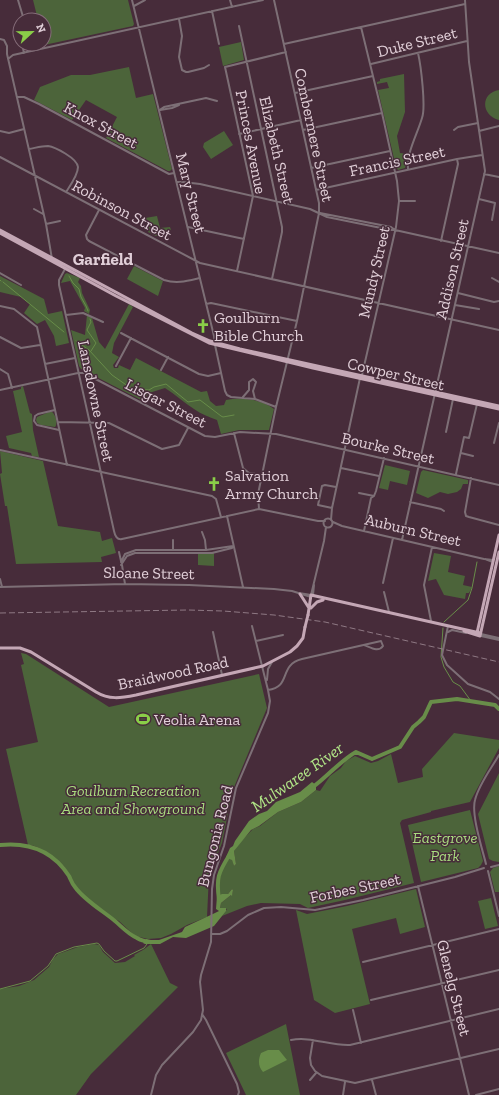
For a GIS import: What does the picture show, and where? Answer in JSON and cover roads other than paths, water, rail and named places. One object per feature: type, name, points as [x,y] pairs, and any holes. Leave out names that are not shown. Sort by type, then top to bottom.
[{"type":"main road","points":[[0,230],[65,269],[191,335],[215,344]]},
{"type":"main road","points":[[0,233],[215,344]]},
{"type":"main road","name":"Cowper Street","points":[[215,344],[499,408]]},
{"type":"main road","name":"Cowper Street","points":[[435,393],[454,399],[499,408]]},
{"type":"main road","points":[[496,562],[499,536]]},
{"type":"main road","points":[[478,634],[499,552]]},
{"type":"main road","points":[[299,594],[310,609],[317,602],[325,599]]},
{"type":"main road","name":"Sloane Street","points":[[312,596],[431,622],[478,634]]},
{"type":"main road","name":"Braidwood Road","points":[[0,648],[14,647],[31,652],[96,692],[111,698],[123,698],[263,666],[290,652],[303,638],[312,596]]},
{"type":"main road","name":"Sloane Street","points":[[459,629],[470,634],[478,634]]},
{"type":"street","points":[[18,0],[22,12]]},
{"type":"street","name":"Mary Street","points":[[132,0],[188,227],[225,391],[227,395],[231,397],[243,398]]},
{"type":"street","points":[[134,6],[145,0]]},
{"type":"street","points":[[230,0],[232,7]]},
{"type":"street","points":[[8,59],[24,53],[263,0]]},
{"type":"street","name":"Combermere Street","points":[[259,509],[258,494],[272,433],[276,407],[297,321],[319,213],[319,204],[274,0]]},
{"type":"street","name":"Addison Street","points":[[402,540],[484,174],[469,62],[465,0]]},
{"type":"street","points":[[284,44],[465,4]]},
{"type":"street","points":[[212,12],[219,44]]},
{"type":"street","points":[[179,18],[182,36],[179,57],[182,70],[188,72],[209,65]]},
{"type":"street","name":"Elizabeth Street","points":[[238,26],[277,201],[282,232],[272,279]]},
{"type":"street","name":"Mundy Street","points":[[328,520],[331,514],[395,230],[399,201],[395,173],[374,76],[360,27]]},
{"type":"street","points":[[0,39],[4,40],[6,43],[8,59],[46,224],[52,260]]},
{"type":"street","name":"Duke Street","points":[[371,64],[468,41]]},
{"type":"street","points":[[246,61],[286,52]]},
{"type":"street","points":[[408,169],[410,153],[423,115],[421,69],[418,53]]},
{"type":"street","name":"Princes Avenue","points":[[237,271],[253,196],[224,68],[226,66],[246,61]]},
{"type":"street","points":[[295,93],[374,76]]},
{"type":"street","name":"Knox Street","points":[[17,97],[24,97],[39,104],[169,174],[175,173]]},
{"type":"street","points":[[160,110],[164,107],[206,98],[217,101]]},
{"type":"street","points":[[303,130],[382,113]]},
{"type":"street","points":[[239,134],[301,120]]},
{"type":"street","points":[[454,130],[458,127],[478,123]]},
{"type":"street","points":[[479,131],[499,126]]},
{"type":"street","points":[[0,131],[5,133],[24,129]]},
{"type":"street","points":[[29,149],[48,146],[74,159],[78,164],[77,170],[66,192]]},
{"type":"street","points":[[311,168],[390,150]]},
{"type":"street","name":"Francis Street","points":[[316,190],[408,169],[482,155]]},
{"type":"street","name":"Robinson Street","points":[[0,157],[196,261],[499,330]]},
{"type":"street","points":[[440,240],[458,164],[457,159]]},
{"type":"street","points":[[484,174],[499,177]]},
{"type":"street","points":[[37,187],[40,181],[42,180],[46,182]]},
{"type":"street","points":[[177,182],[200,184],[310,209],[319,213],[343,219],[499,253]]},
{"type":"street","points":[[478,199],[495,203],[492,220]]},
{"type":"street","points":[[399,201],[414,201]]},
{"type":"street","points":[[34,209],[43,214]]},
{"type":"street","points":[[99,210],[86,235],[89,241],[164,280],[181,282],[200,278]]},
{"type":"street","points":[[46,224],[60,221]]},
{"type":"street","points":[[188,227],[244,239]]},
{"type":"street","name":"Lansdowne Street","points":[[65,269],[59,282],[100,472],[114,531],[118,538],[122,539],[221,517]]},
{"type":"street","points":[[0,273],[22,284]]},
{"type":"street","points":[[492,278],[499,282]]},
{"type":"street","points":[[458,293],[494,302],[499,301]]},
{"type":"street","points":[[206,304],[211,303],[297,321]]},
{"type":"street","points":[[455,305],[479,309]]},
{"type":"street","points":[[0,306],[14,309],[36,326],[67,465]]},
{"type":"street","points":[[66,316],[83,313],[103,322]]},
{"type":"street","points":[[121,333],[203,375],[211,376],[221,373]]},
{"type":"street","points":[[0,337],[21,348],[40,345]]},
{"type":"street","points":[[116,366],[130,338]]},
{"type":"street","points":[[161,370],[168,357]]},
{"type":"street","points":[[45,364],[75,358]]},
{"type":"street","points":[[0,369],[8,374],[12,388]]},
{"type":"street","points":[[0,390],[78,373]]},
{"type":"street","name":"Lisgar Street","points":[[78,373],[84,373],[188,428],[209,436],[234,433],[272,433]]},
{"type":"street","points":[[255,400],[253,391],[256,382],[253,379],[249,382],[248,390],[243,398],[255,400],[276,407]]},
{"type":"street","points":[[446,432],[454,399]]},
{"type":"street","points":[[456,474],[464,438],[469,438],[477,404]]},
{"type":"street","points":[[55,410],[38,414],[35,416],[34,421],[37,425],[59,430]]},
{"type":"street","points":[[58,422],[111,423],[162,450],[179,445],[188,428]]},
{"type":"street","points":[[494,443],[499,423]]},
{"type":"street","points":[[234,433],[243,468],[249,473],[262,475]]},
{"type":"street","name":"Bourke Street","points":[[272,433],[499,485]]},
{"type":"street","points":[[0,450],[212,496],[216,499],[221,517],[259,509],[318,521],[328,520],[312,596]]},
{"type":"street","points":[[461,453],[473,456]]},
{"type":"street","points":[[364,531],[371,498],[374,496],[384,458]]},
{"type":"street","points":[[341,468],[379,476]]},
{"type":"street","points":[[471,478],[465,514],[469,517],[499,524]]},
{"type":"street","points":[[332,508],[318,505],[322,486],[325,485],[336,487]]},
{"type":"street","points":[[359,493],[374,496]]},
{"type":"street","points":[[410,502],[444,511]]},
{"type":"street","points":[[227,516],[243,587]]},
{"type":"street","name":"Auburn Street","points":[[328,520],[338,525],[496,562]]},
{"type":"street","points":[[318,521],[326,526],[332,526],[332,522]]},
{"type":"street","name":"Auburn Street","points":[[332,526],[338,525]]},
{"type":"street","points":[[202,532],[206,550]]},
{"type":"street","points":[[383,583],[392,538]]},
{"type":"street","points":[[173,540],[173,549]]},
{"type":"street","points":[[121,563],[125,554],[133,550],[206,550],[233,546]]},
{"type":"street","points":[[121,563],[127,556],[135,552],[212,553],[232,548],[233,546]]},
{"type":"street","points":[[431,622],[424,585],[432,547]]},
{"type":"street","points":[[119,552],[125,584]]},
{"type":"street","points":[[0,578],[1,587]]},
{"type":"street","name":"Sloane Street","points":[[1,587],[125,584],[243,587],[278,589],[312,596]]},
{"type":"street","points":[[384,592],[389,613]]},
{"type":"street","name":"Bungonia Road","points":[[202,1014],[200,982],[210,948],[212,882],[224,846],[236,788],[268,713],[270,701],[263,666],[252,626]]},
{"type":"street","points":[[448,626],[442,655],[447,664],[468,684],[490,692],[499,699]]},
{"type":"street","points":[[447,633],[452,630],[470,634]]},
{"type":"street","points":[[213,632],[223,676]]},
{"type":"street","name":"Sloane Street","points":[[478,634],[499,639]]},
{"type":"street","points":[[256,641],[283,635]]},
{"type":"street","points":[[268,690],[276,689],[280,685],[290,665],[294,661],[381,641],[383,646],[377,650],[364,645]]},
{"type":"street","points":[[267,685],[268,669],[274,660]]},
{"type":"street","points":[[499,755],[478,792],[474,804],[474,814],[486,864],[484,868],[488,871],[499,916]]},
{"type":"street","points":[[486,864],[489,864],[491,867]]},
{"type":"street","points":[[488,871],[491,867],[499,865]]},
{"type":"street","name":"Forbes Street","points":[[211,934],[220,934],[227,931],[248,914],[264,908],[281,907],[315,910],[363,900],[455,877],[484,868]]},
{"type":"street","name":"Glenelg Street","points":[[418,886],[469,1095]]},
{"type":"street","points":[[363,962],[499,929]]},
{"type":"street","points":[[371,1000],[499,970]]},
{"type":"street","points":[[290,1040],[303,1038],[345,1045],[499,1009]]},
{"type":"street","points":[[353,1010],[361,1042]]},
{"type":"street","points":[[151,1095],[156,1075],[162,1065],[196,1028],[201,1020],[202,1014]]},
{"type":"street","points":[[202,1014],[237,1084],[239,1092],[238,1095]]},
{"type":"street","points":[[313,1040],[310,1062],[312,1069],[316,1073],[345,1082],[359,1083],[499,1049]]},
{"type":"street","points":[[310,1080],[316,1073]]},
{"type":"street","points":[[372,1080],[376,1095]]},
{"type":"street","points":[[343,1095],[345,1082]]},
{"type":"street","points":[[476,1095],[499,1089]]},
{"type":"waterway","points":[[69,276],[79,289],[88,311]]},
{"type":"waterway","points":[[3,282],[64,332]]},
{"type":"waterway","points":[[90,319],[91,322],[87,330],[96,343],[91,351]]},
{"type":"waterway","points":[[76,341],[89,350],[112,375],[132,389],[149,390],[166,384],[188,402],[200,400],[223,417],[234,415]]},
{"type":"waterway","points":[[444,622],[468,600],[477,562]]},
{"type":"waterway","points":[[443,628],[441,657],[444,667],[453,682],[460,686],[471,701]]},
{"type":"waterway","name":"Mulwaree River","points":[[313,787],[356,752],[372,759],[400,747],[413,727],[424,717],[431,702],[457,699],[495,705],[499,709]]},
{"type":"waterway","name":"Mulwaree River","points":[[0,845],[21,845],[48,854],[63,867],[74,886],[83,896],[125,930],[148,942]]},
{"type":"waterway","name":"Mulwaree River","points":[[219,900],[218,881],[220,871],[230,854]]},
{"type":"waterway","points":[[0,989],[30,981],[48,966],[56,954],[74,947],[97,943],[115,961],[117,961],[144,948],[147,944]]},
{"type":"railway","points":[[0,613],[188,610],[274,615],[325,622],[499,662]]},
{"type":"place","name":"Goulburn Bible Church","points":[[203,326]]},
{"type":"place","name":"Salvation Army Church","points":[[214,484]]},
{"type":"place","name":"Veolia Arena","points":[[143,719]]},
{"type":"district","name":"Garfield","points":[[103,259]]},
{"type":"park label","name":"Goulburn Recreation Area and Showground","points":[[133,799]]},
{"type":"park label","name":"Eastgrove Park","points":[[445,846]]}]
